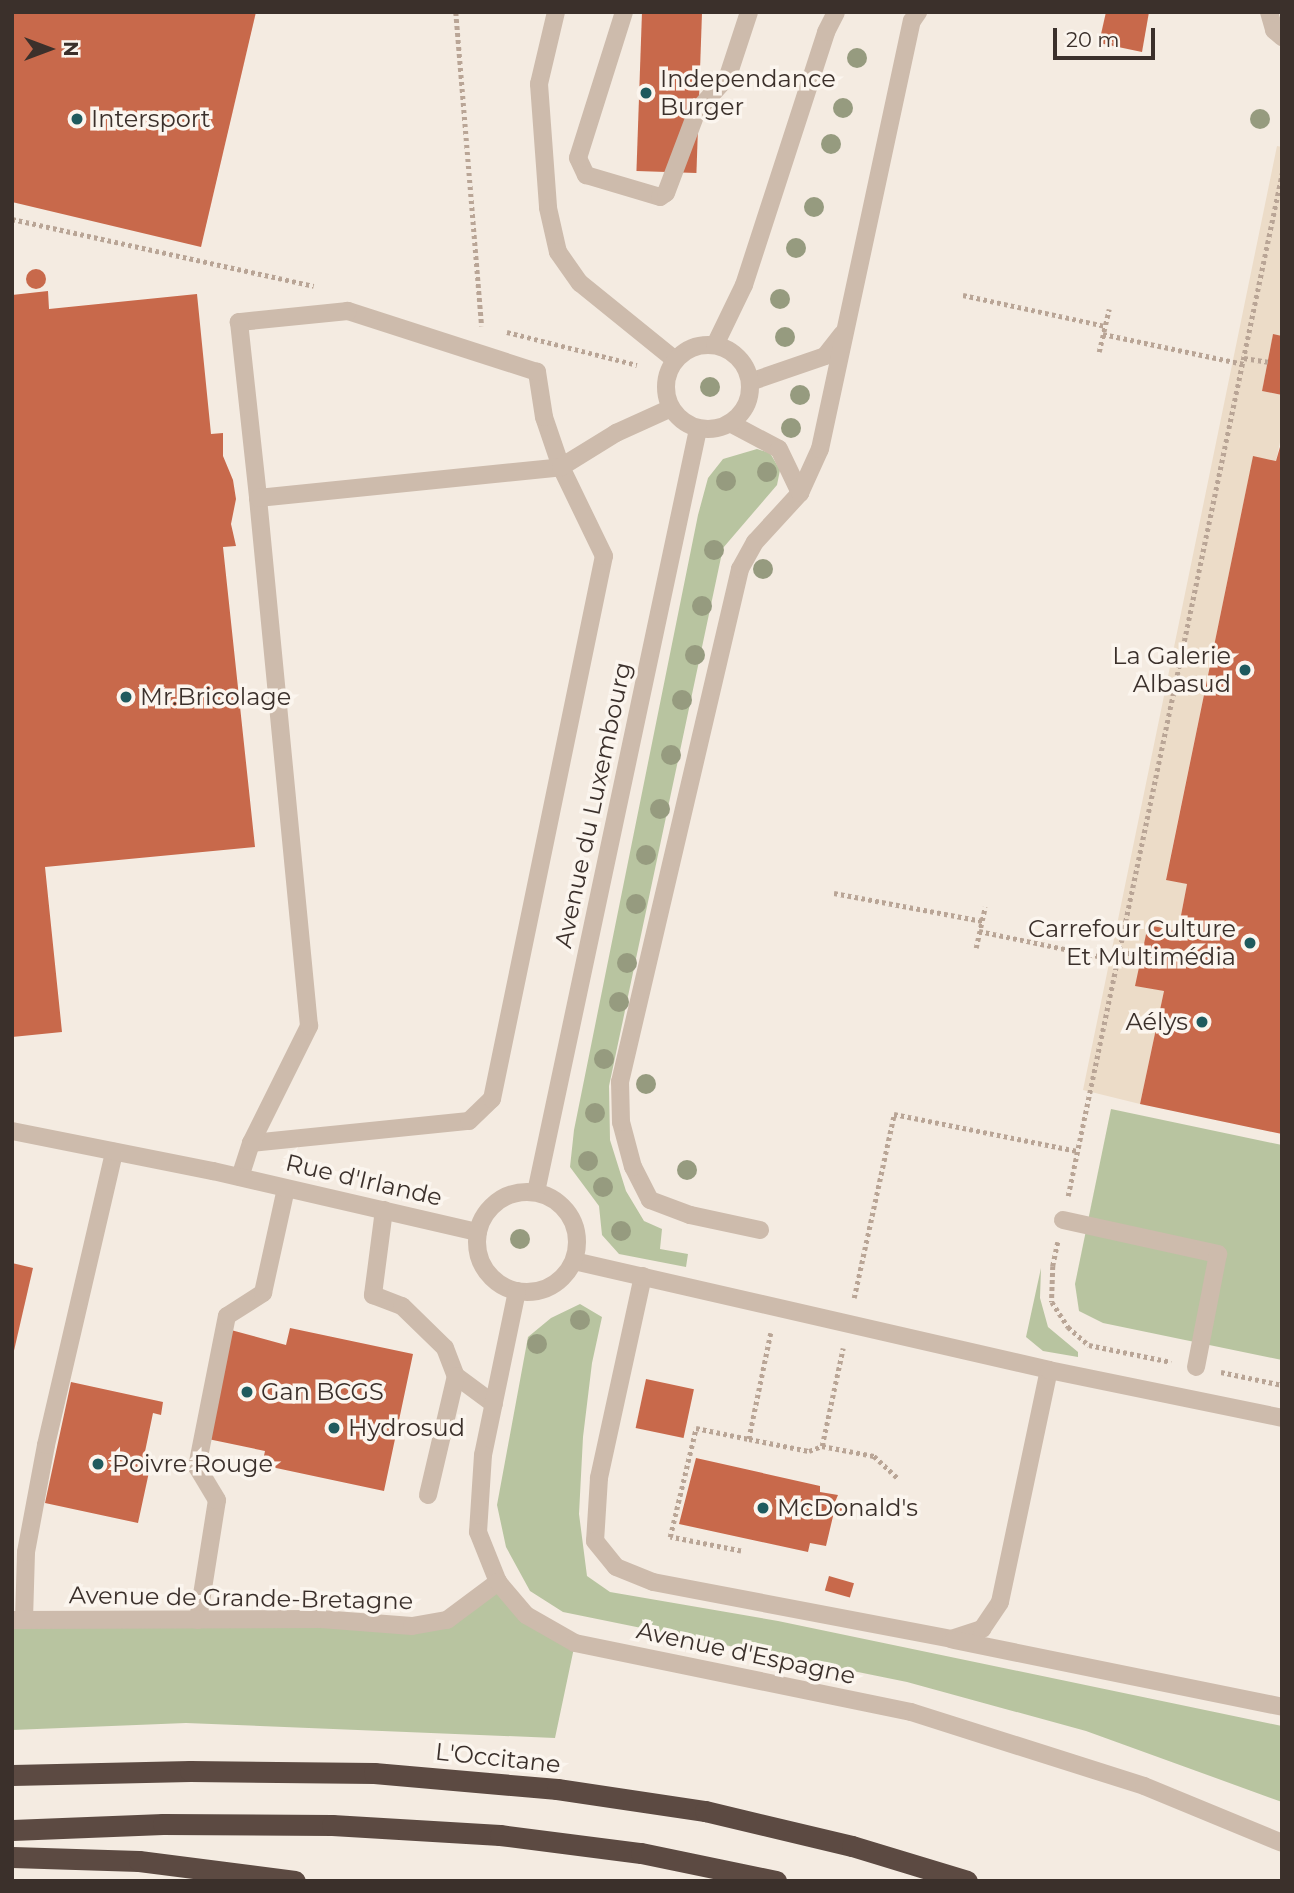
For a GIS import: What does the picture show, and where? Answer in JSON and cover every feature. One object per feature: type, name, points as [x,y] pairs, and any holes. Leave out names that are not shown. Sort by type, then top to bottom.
[{"type":"highway","name":"L'Occitane","points":[[12,1775],[190,1771],[374,1773],[557,1789],[705,1811],[852,1846],[967,1881]]},
{"type":"highway","points":[[12,1830],[202,1824],[332,1825],[500,1835],[640,1853],[776,1881]]},
{"type":"highway","points":[[12,1857],[139,1861],[295,1881]]},
{"type":"street","points":[[556,12],[539,84],[548,208],[558,252],[580,283],[675,360]]},
{"type":"street","points":[[624,12],[578,158],[586,175],[660,197],[666,193],[697,111],[728,76],[749,12]]},
{"type":"street","points":[[826,32],[828,12]]},
{"type":"street","points":[[715,345],[744,285],[826,32],[836,12]]},
{"type":"street","points":[[760,1230],[690,1215],[650,1200],[633,1167],[621,1122],[620,1083],[740,569],[755,542],[800,493],[820,449],[912,21],[918,12]]},
{"type":"street","points":[[1269,12],[1275,30],[1282,37]]},
{"type":"street","points":[[240,1177],[251,1143],[309,1026],[239,322],[348,311],[537,372],[544,417],[561,467],[604,556],[492,1099],[469,1122],[251,1143]]},
{"type":"street","points":[[750,382],[825,356],[844,331]]},
{"type":"street","points":[[715,345],[738,358],[750,382],[746,406],[730,423],[720,428],[698,429],[687,425],[671,408],[665,383],[675,360],[693,347],[715,345]]},
{"type":"street","points":[[258,498],[561,467],[616,433],[671,408]]},
{"type":"street","points":[[730,423],[779,449],[800,493]]},
{"type":"street","name":"Avenue du Luxembourg","points":[[536,1192],[698,429]]},
{"type":"street","name":"Rue d'Irlande","points":[[12,1131],[240,1177],[478,1232]]},
{"type":"street","points":[[18,1620],[26,1552],[44,1459],[114,1152]]},
{"type":"street","points":[[198,1620],[216,1500],[197,1467],[227,1316],[263,1293],[286,1188]]},
{"type":"street","points":[[520,1191],[536,1192],[550,1196],[571,1217],[578,1246],[574,1261],[565,1275],[551,1286],[535,1292],[517,1292],[490,1276],[477,1248],[478,1232],[483,1217],[499,1200],[520,1191]]},
{"type":"street","points":[[384,1210],[373,1295],[402,1306],[444,1348],[456,1376],[494,1404]]},
{"type":"street","points":[[1063,1220],[1218,1254],[1196,1367]]},
{"type":"street","points":[[574,1261],[1049,1370],[1282,1418]]},
{"type":"street","points":[[643,1276],[599,1478],[596,1541],[616,1567],[653,1583],[951,1639],[1282,1707]]},
{"type":"street","name":"Avenue d'Espagne","points":[[517,1292],[483,1455],[478,1532],[498,1583],[526,1615],[575,1643],[911,1712],[1144,1786],[1282,1843]]},
{"type":"street","points":[[951,1639],[982,1629],[1000,1602],[1049,1370]]},
{"type":"street","points":[[428,1495],[456,1376]]},
{"type":"street","name":"Avenue de Grande-Bretagne","points":[[18,1620],[321,1619],[412,1626],[447,1620],[498,1583]]},
{"type":"path","points":[[456,12],[482,326]]},
{"type":"path","points":[[1282,173],[1053,1266],[1052,1302],[1068,1327],[1089,1345],[1282,1385]]},
{"type":"path","points":[[963,295],[1105,326]]},
{"type":"path","points":[[1099,352],[1109,309]]},
{"type":"path","points":[[1103,334],[1244,361],[1268,362]]},
{"type":"path","points":[[834,893],[982,922]]},
{"type":"path","points":[[975,947],[985,907]]},
{"type":"path","points":[[979,931],[1117,960]]},
{"type":"path","points":[[1120,951],[1142,956]]},
{"type":"path","points":[[822,1446],[894,1114],[1077,1151]]},
{"type":"path","points":[[749,1438],[771,1333]]},
{"type":"path","points":[[741,1551],[670,1536],[696,1428],[809,1451],[822,1446],[874,1457],[898,1478]]},
{"type":"green space","points":[[757,449],[770,453],[780,470],[777,485],[723,548],[609,1086],[610,1140],[626,1191],[644,1221],[662,1229],[660,1249],[688,1254],[686,1267],[619,1254],[602,1235],[599,1206],[570,1167],[574,1130],[698,515],[708,478],[723,459]]},
{"type":"green space","points":[[1111,1109],[1282,1145],[1282,1360],[1103,1323],[1079,1311],[1075,1284]]},
{"type":"green space","points":[[1041,1268],[1040,1298],[1048,1327],[1078,1352],[1078,1357],[1043,1351],[1026,1337]]},
{"type":"green space","points":[[580,1304],[602,1317],[592,1363],[583,1437],[579,1514],[587,1576],[610,1592],[778,1621],[1282,1726],[1282,1802],[1086,1731],[907,1682],[563,1612],[530,1591],[506,1547],[497,1505],[528,1337],[551,1318]]},
{"type":"green space","points":[[498,1582],[575,1643],[555,1738],[186,1723],[12,1730],[12,1620],[447,1620]]},
{"type":"shaded area","points":[[1277,146],[1282,147],[1282,336],[1273,335],[1262,391],[1282,395],[1282,433],[1276,461],[1253,457],[1166,879],[1187,884],[1178,931],[1148,925],[1136,985],[1164,991],[1140,1104],[1083,1090]]},
{"type":"building","points":[[12,12],[256,12],[201,247],[12,202]]},
{"type":"building","points":[[642,12],[702,14],[696,173],[636,171]]},
{"type":"building","points":[[1106,12],[1149,12],[1142,52],[1099,43]]},
{"type":"building","points":[[36,269],[43,272],[46,279],[43,286],[36,289],[29,286],[26,279],[29,272]]},
{"type":"building","name":"Mr.Bricolage","points":[[48,291],[49,309],[197,294],[211,434],[223,433],[223,456],[233,480],[236,499],[231,524],[236,546],[223,547],[255,847],[45,867],[62,1032],[12,1037],[12,295]]},
{"type":"building","points":[[1273,334],[1282,336],[1282,395],[1262,391]]},
{"type":"building","name":"La Galerie Albasud","points":[[1282,440],[1282,1134],[1140,1104],[1164,991],[1135,986],[1148,925],[1178,931],[1187,884],[1166,880],[1253,456],[1276,461]]},
{"type":"building","points":[[12,1263],[33,1268],[13,1355],[12,1355]]},
{"type":"building","name":"Hydrosud","points":[[290,1328],[413,1354],[384,1491],[262,1465],[265,1451],[208,1439],[231,1330],[286,1345]]},
{"type":"building","points":[[646,1379],[694,1389],[684,1438],[636,1428]]},
{"type":"building","name":"Poivre Rouge","points":[[71,1382],[163,1402],[161,1415],[153,1413],[141,1471],[149,1472],[138,1523],[45,1503]]},
{"type":"building","name":"McDonald's","points":[[696,1458],[820,1486],[820,1492],[838,1495],[835,1502],[844,1503],[842,1512],[834,1512],[826,1546],[810,1543],[808,1552],[679,1524]]},
{"type":"building","points":[[829,1576],[854,1583],[850,1598],[825,1590]]},
{"type":"place","name":"Independance Burger","points":[[646,93]]},
{"type":"place","name":"Intersport","points":[[77,119]]},
{"type":"place","name":"La Galerie Albasud","points":[[1245,670]]},
{"type":"place","name":"Mr.Bricolage","points":[[126,697]]},
{"type":"place","name":"Carrefour Culture Et Multimédia","points":[[1250,943]]},
{"type":"place","name":"Aélys","points":[[1202,1022]]},
{"type":"place","name":"Gan BCGS","points":[[247,1392]]},
{"type":"place","name":"Hydrosud","points":[[334,1428]]},
{"type":"place","name":"Poivre Rouge","points":[[98,1464]]},
{"type":"place","name":"McDonald's","points":[[763,1508]]}]
